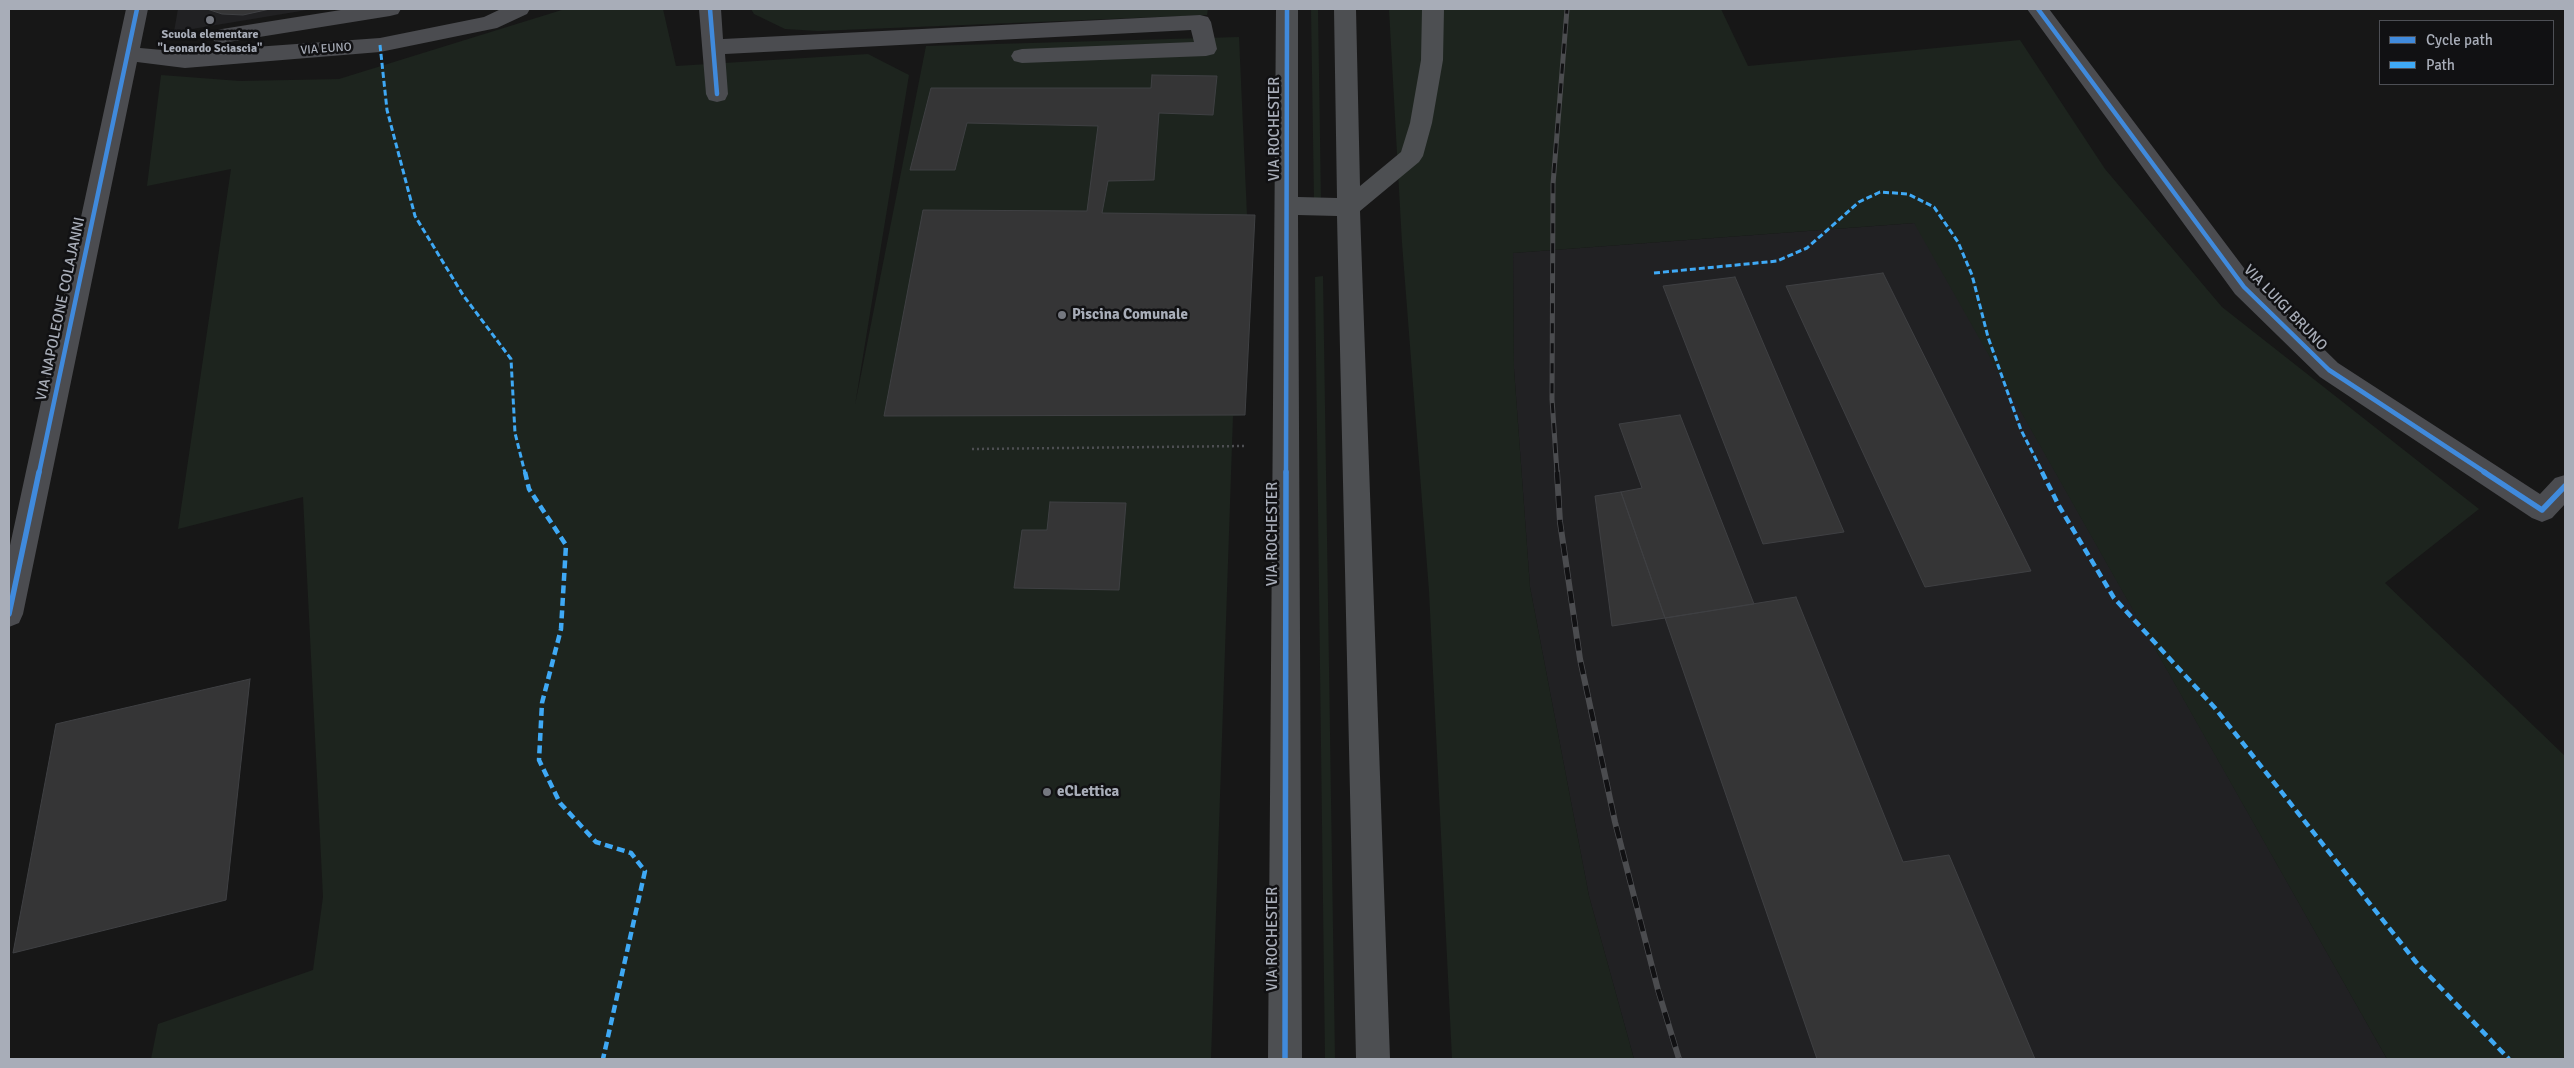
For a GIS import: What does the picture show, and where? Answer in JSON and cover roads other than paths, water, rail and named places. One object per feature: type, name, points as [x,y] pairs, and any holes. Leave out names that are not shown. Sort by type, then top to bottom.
[{"type":"main road","name":"VIA ROCHESTER","points":[[1285,1059],[1285,264],[1287,206],[1287,9]]},
{"type":"main road","points":[[1345,9],[1350,207],[1350,306],[1373,1059]]},
{"type":"main road","points":[[1287,206],[1350,207],[1411,156],[1422,123],[1432,60],[1433,9]]},
{"type":"street","name":"VIA NAPOLEONE COLAJANNI","points":[[9,614],[137,9]]},
{"type":"street","points":[[222,36],[390,9]]},
{"type":"street","name":"VIA EUNO","points":[[127,54],[185,60],[380,45],[489,23],[519,9]]},
{"type":"street","points":[[710,9],[717,94]]},
{"type":"street","name":"VIA LUIGI BRUNO","points":[[2038,9],[2244,287],[2329,370],[2542,510],[2565,486]]},
{"type":"street","points":[[714,47],[1200,22],[1206,49],[1022,56]]},
{"type":"railway","points":[[1557,473],[1552,399],[1553,184],[1567,9]]},
{"type":"railway","points":[[1557,472],[1560,522],[1580,659],[1615,822],[1658,990],[1679,1059]]},
{"type":"place","name":"Scuola elementare \"Leonardo Sciascia\"","points":[[210,20]]},
{"type":"place","name":"Piscina Comunale","points":[[1062,315]]},
{"type":"place","name":"eCLettica","points":[[1047,792]]}]
